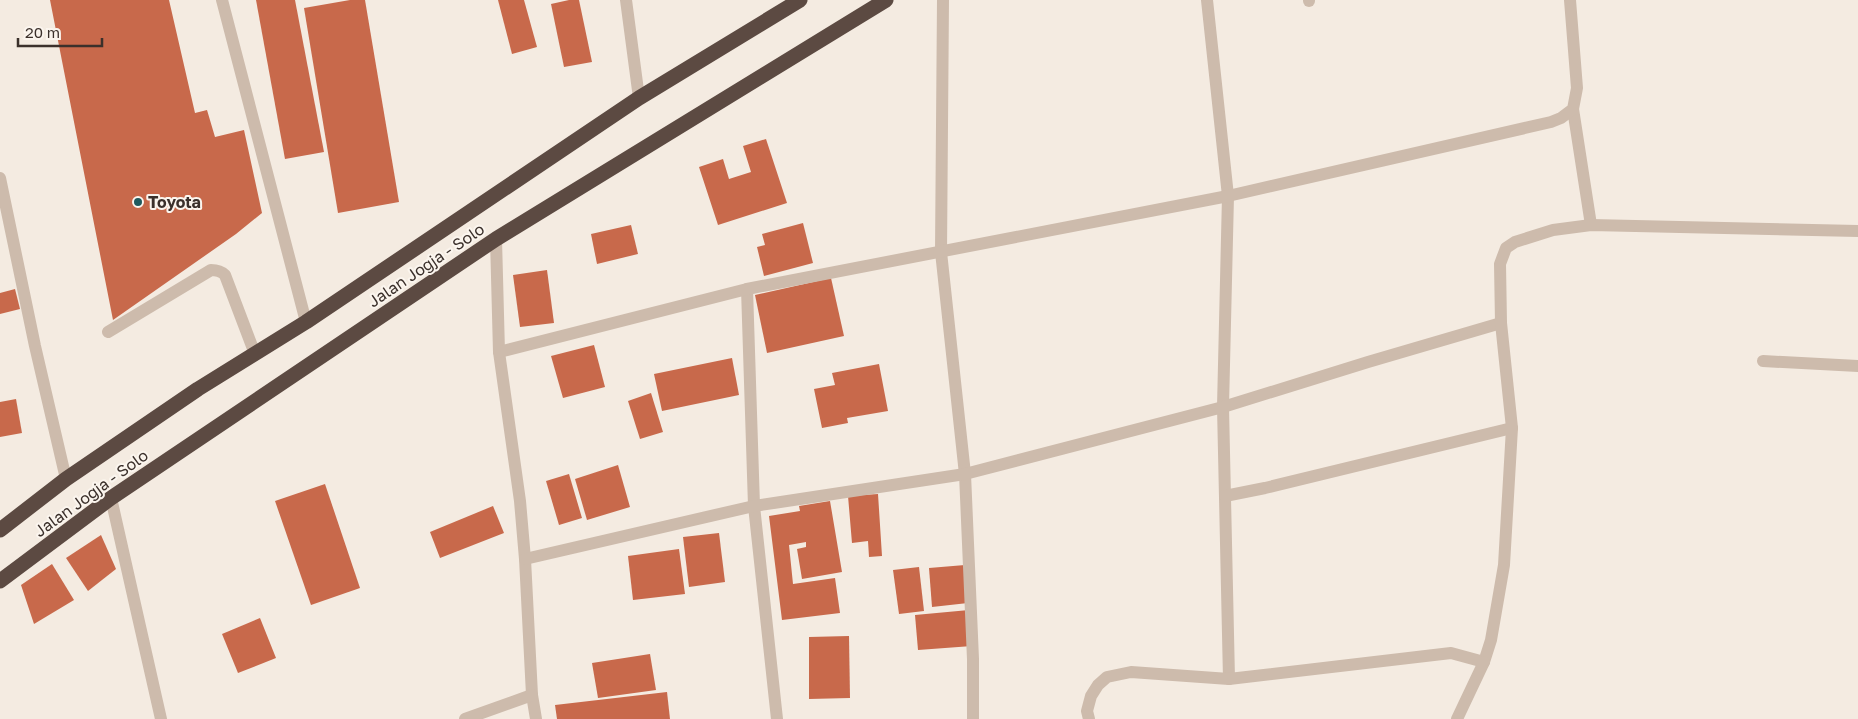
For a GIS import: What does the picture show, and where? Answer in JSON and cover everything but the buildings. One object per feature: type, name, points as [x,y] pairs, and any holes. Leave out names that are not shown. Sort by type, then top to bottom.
[{"type":"highway","name":"Jalan Jogja - Solo","points":[[2,526],[198,389],[306,322],[640,98],[800,0]]},
{"type":"highway","name":"Jalan Jogja - Solo","points":[[0,581],[112,498],[496,239],[886,0]]},
{"type":"street","points":[[222,0],[306,322]]},
{"type":"street","points":[[626,0],[640,98]]},
{"type":"street","points":[[943,0],[941,252],[965,474],[973,659],[973,719]]},
{"type":"street","points":[[1207,0],[1228,196],[1223,407],[1229,678]]},
{"type":"street","points":[[1570,0],[1577,88],[1573,108],[1591,225]]},
{"type":"street","points":[[499,352],[747,289],[1228,196],[1551,122],[1561,118],[1573,108]]},
{"type":"street","points":[[0,178],[35,346],[66,480]]},
{"type":"street","points":[[1457,719],[1484,662],[1491,640],[1504,565],[1512,428],[1501,323],[1500,264],[1506,248],[1515,242],[1553,230],[1591,225],[1858,231]]},
{"type":"street","points":[[496,239],[499,352],[520,501],[532,695],[536,719]]},
{"type":"street","points":[[108,332],[212,270],[216,270],[225,275],[255,354]]},
{"type":"street","points":[[747,289],[754,506],[777,719]]},
{"type":"street","points":[[525,560],[754,506],[965,474],[1223,407],[1501,323]]},
{"type":"street","points":[[1763,361],[1858,366]]},
{"type":"street","points":[[1225,496],[1512,428]]},
{"type":"street","points":[[112,498],[161,719]]},
{"type":"street","points":[[1089,719],[1087,710],[1091,696],[1098,685],[1107,677],[1131,672],[1229,678],[1451,654],[1484,662]]},
{"type":"street","points":[[464,719],[532,695]]},
{"type":"place","name":"Toyota","points":[[138,202]]}]
